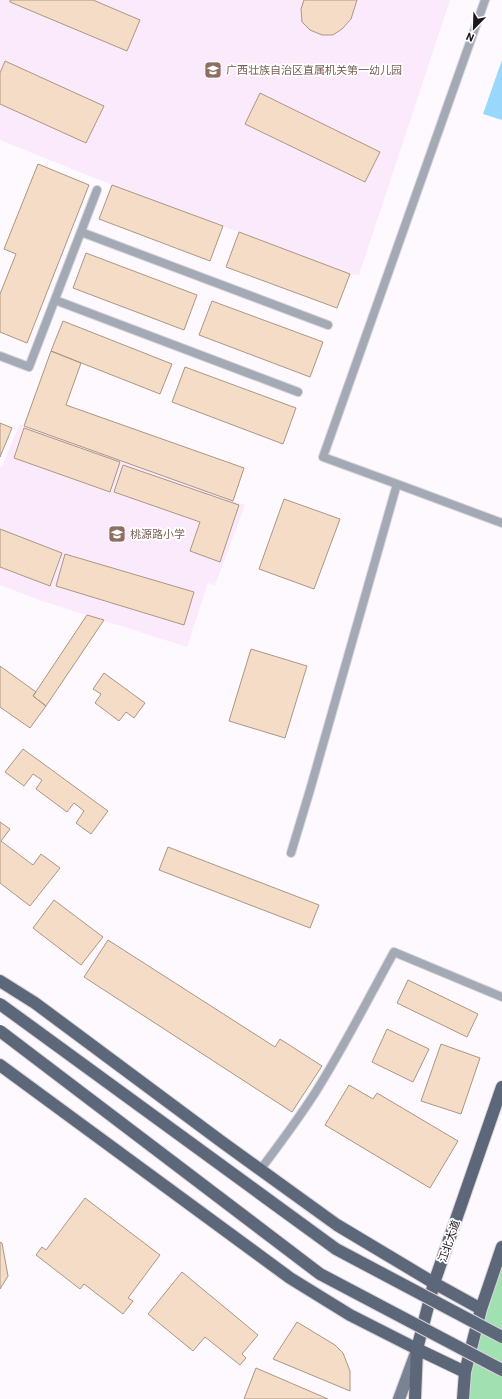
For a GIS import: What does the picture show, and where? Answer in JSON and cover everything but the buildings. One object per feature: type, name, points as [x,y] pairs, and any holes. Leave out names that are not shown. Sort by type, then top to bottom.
[{"type":"main road","points":[[0,981],[35,1003],[260,1170],[337,1225],[434,1283],[481,1309]]},
{"type":"main road","points":[[0,1004],[336,1249],[502,1337]]},
{"type":"main road","points":[[0,1031],[320,1274],[502,1370]]},
{"type":"main road","points":[[0,1065],[290,1278],[350,1315],[466,1372]]},
{"type":"main road","name":"江北大道","points":[[414,1399],[417,1349],[434,1283],[502,1087]]},
{"type":"main road","points":[[463,1399],[466,1372],[481,1309],[502,1248]]},
{"type":"main road","points":[[399,1399],[417,1349]]},
{"type":"lane","points":[[485,0],[323,457],[502,523]]},
{"type":"lane","points":[[0,356],[29,367],[97,190]]},
{"type":"lane","points":[[81,232],[328,326]]},
{"type":"lane","points":[[55,300],[298,392]]},
{"type":"lane","points":[[291,853],[397,484]]},
{"type":"lane","points":[[260,1170],[287,1134],[315,1092],[394,952],[502,997]]},
{"type":"shaded area","name":"广西壮族自治区直属机关第一幼儿园","points":[[0,0],[450,0],[359,275],[350,274],[112,185],[0,140]]},
{"type":"shaded area","name":"桃源路小学","points":[[19,425],[245,505],[215,585],[208,583],[187,647],[42,601],[0,585],[0,467],[2,467]]},
{"type":"green space","points":[[502,1247],[502,1399],[463,1399]]},
{"type":"water","points":[[502,60],[502,120],[483,114]]},
{"type":"place","name":"广西壮族自治区直属机关第一幼儿园","points":[[213,70]]},
{"type":"place","name":"桃源路小学","points":[[117,534]]}]
